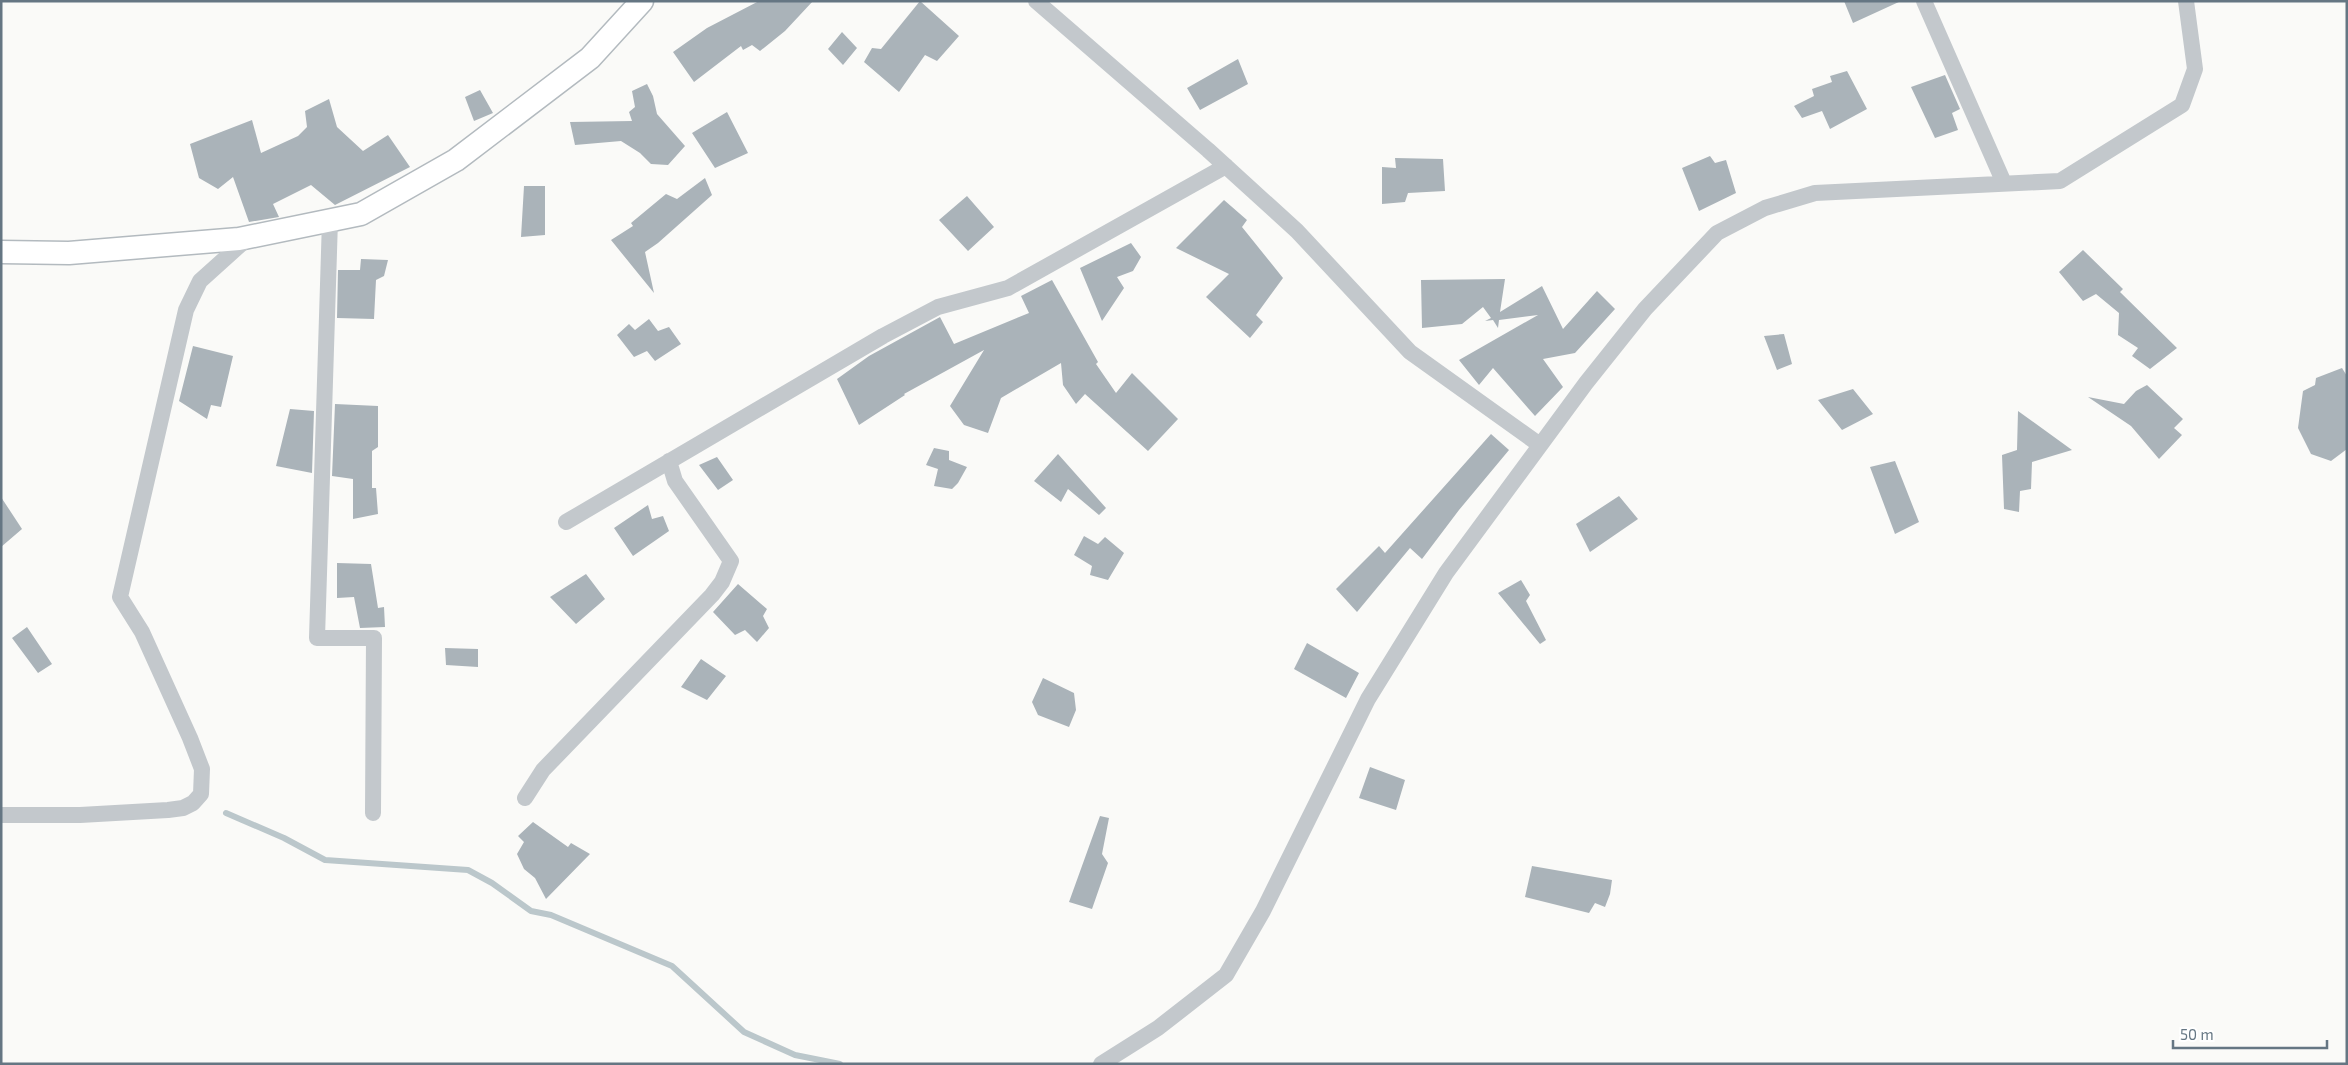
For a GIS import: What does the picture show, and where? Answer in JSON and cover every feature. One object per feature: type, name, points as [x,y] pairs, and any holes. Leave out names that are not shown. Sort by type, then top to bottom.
[{"type":"main road","points":[[1,252],[69,253],[250,236],[361,214],[456,160],[590,58],[642,1]]},
{"type":"street","points":[[1036,1],[1226,166],[1297,232],[1410,352],[1540,445]]},
{"type":"street","points":[[1924,1],[2004,183]]},
{"type":"street","points":[[1101,1064],[1158,1028],[1226,975],[1263,911],[1368,699],[1446,573],[1540,445],[1645,309],[1716,233],[1765,208],[1815,193],[2060,181],[2182,106],[2195,69],[2186,1]]},
{"type":"street","points":[[566,522],[883,336],[938,307],[1008,288],[1226,166]]},
{"type":"street","points":[[330,220],[317,638],[374,638],[373,813]]},
{"type":"street","points":[[1,815],[80,815],[168,810],[183,808],[193,803],[201,794],[202,769],[190,738],[142,632],[120,597],[156,434],[190,302],[200,281],[250,236]]},
{"type":"street","points":[[525,798],[543,770],[712,595],[727,573],[731,562],[675,481],[669,461]]},
{"type":"building","points":[[759,1],[813,1],[785,31],[760,51],[752,45],[743,50],[741,46],[694,82],[673,52],[707,28]]},
{"type":"building","points":[[920,1],[959,36],[937,61],[925,55],[899,92],[864,62],[872,48],[881,49]]},
{"type":"building","points":[[1844,1],[1901,1],[1853,23]]},
{"type":"building","points":[[842,32],[857,48],[843,65],[828,49]]},
{"type":"building","points":[[1238,59],[1248,84],[1200,110],[1187,88]]},
{"type":"building","points":[[1847,71],[1867,109],[1830,129],[1822,111],[1802,118],[1794,106],[1814,96],[1812,89],[1832,82],[1830,76]]},
{"type":"building","points":[[1945,75],[1960,109],[1952,113],[1958,130],[1935,138],[1911,87]]},
{"type":"building","points":[[647,84],[653,96],[657,114],[685,146],[668,165],[651,164],[640,153],[621,141],[575,145],[570,122],[632,121],[629,112],[635,107],[632,91]]},
{"type":"building","points":[[480,90],[493,113],[474,121],[465,97]]},
{"type":"building","points":[[329,99],[337,127],[363,151],[388,135],[410,167],[335,205],[311,185],[273,204],[279,217],[249,222],[233,177],[218,189],[199,178],[190,144],[252,120],[261,153],[298,136],[307,127],[305,111]]},
{"type":"building","points":[[727,112],[748,153],[715,168],[692,133]]},
{"type":"building","points":[[1710,156],[1715,163],[1726,160],[1736,193],[1699,211],[1682,168]]},
{"type":"building","points":[[1395,158],[1443,159],[1445,191],[1408,193],[1405,202],[1382,204],[1382,167],[1396,168]]},
{"type":"building","points":[[705,178],[712,195],[658,243],[645,252],[654,293],[611,240],[633,226],[631,223],[666,194],[677,199]]},
{"type":"building","points":[[524,186],[545,186],[545,235],[521,237]]},
{"type":"building","points":[[967,196],[994,227],[968,251],[939,220]]},
{"type":"building","points":[[1224,200],[1247,220],[1242,227],[1283,278],[1256,315],[1263,322],[1250,338],[1206,297],[1229,274],[1176,248]]},
{"type":"building","points":[[1131,243],[1141,257],[1133,271],[1117,277],[1124,288],[1102,321],[1080,268]]},
{"type":"building","points":[[2083,250],[2123,289],[2120,292],[2177,348],[2150,369],[2132,356],[2138,348],[2118,335],[2119,313],[2096,294],[2083,301],[2059,272]]},
{"type":"building","points":[[361,259],[388,260],[384,276],[376,280],[374,319],[337,318],[338,270],[360,270]]},
{"type":"building","points":[[1505,279],[1500,312],[1542,286],[1563,329],[1597,291],[1615,309],[1575,353],[1543,359],[1563,387],[1535,416],[1493,368],[1479,385],[1459,360],[1538,315],[1499,320],[1498,328],[1493,320],[1485,321],[1491,318],[1483,307],[1462,324],[1422,328],[1421,280]]},
{"type":"building","points":[[1052,280],[1098,362],[1096,364],[1116,393],[1132,373],[1178,419],[1148,451],[1085,394],[1076,404],[1063,385],[1061,363],[1001,398],[988,433],[964,425],[950,406],[984,350],[904,394],[859,425],[837,379],[869,356],[940,317],[954,344],[1029,313],[1021,296]]},
{"type":"building","points":[[649,319],[658,331],[669,327],[681,344],[655,361],[647,351],[634,357],[617,335],[629,324],[635,330]]},
{"type":"building","points":[[1784,334],[1792,364],[1777,370],[1764,336]]},
{"type":"building","points":[[193,346],[233,356],[221,407],[211,405],[207,419],[179,401]]},
{"type":"building","points":[[2342,368],[2347,376],[2347,449],[2331,461],[2311,454],[2298,428],[2303,391],[2315,385],[2316,378]]},
{"type":"building","points":[[2147,385],[2183,419],[2174,428],[2182,435],[2159,459],[2131,426],[2088,397],[2124,404],[2136,391]]},
{"type":"building","points":[[1853,389],[1873,414],[1842,430],[1818,400]]},
{"type":"building","points":[[335,404],[378,406],[378,447],[372,451],[372,488],[376,488],[378,514],[353,519],[353,479],[332,476]]},
{"type":"building","points":[[290,409],[314,411],[312,473],[276,466]]},
{"type":"building","points":[[2018,411],[2072,450],[2032,462],[2031,489],[2020,491],[2019,512],[2004,509],[2002,455],[2017,450]]},
{"type":"building","points":[[1491,434],[1509,450],[1459,510],[1422,559],[1410,548],[1357,612],[1336,589],[1379,546],[1385,553]]},
{"type":"building","points":[[934,448],[949,451],[949,460],[967,467],[958,483],[952,489],[934,486],[938,469],[926,465]]},
{"type":"building","points":[[1058,454],[1106,508],[1099,515],[1068,489],[1061,502],[1034,481]]},
{"type":"building","points":[[717,457],[733,480],[718,490],[699,465]]},
{"type":"building","points":[[1895,461],[1919,522],[1895,534],[1870,467]]},
{"type":"building","points":[[1619,496],[1638,519],[1590,552],[1576,524]]},
{"type":"building","points":[[1,497],[22,529],[1,547]]},
{"type":"building","points":[[648,505],[652,519],[663,516],[669,531],[633,556],[614,528]]},
{"type":"building","points":[[1084,536],[1098,544],[1105,537],[1124,553],[1108,580],[1090,575],[1092,566],[1074,555]]},
{"type":"building","points":[[337,563],[371,564],[378,608],[384,607],[385,627],[360,628],[354,597],[337,598]]},
{"type":"building","points":[[586,574],[605,599],[576,624],[550,597]]},
{"type":"building","points":[[1521,580],[1530,595],[1526,601],[1546,640],[1540,644],[1498,593]]},
{"type":"building","points":[[738,584],[767,609],[763,616],[769,628],[757,642],[745,630],[735,635],[713,612]]},
{"type":"building","points":[[27,627],[52,664],[38,673],[12,638]]},
{"type":"building","points":[[1307,643],[1359,673],[1346,698],[1294,669]]},
{"type":"building","points":[[445,648],[478,649],[478,667],[446,665]]},
{"type":"building","points":[[701,659],[726,676],[707,700],[681,687]]},
{"type":"building","points":[[1043,678],[1074,693],[1076,710],[1069,727],[1038,715],[1032,702]]},
{"type":"building","points":[[1370,767],[1405,780],[1396,810],[1359,798]]},
{"type":"building","points":[[1100,816],[1109,818],[1102,854],[1108,863],[1092,909],[1069,902]]},
{"type":"building","points":[[533,822],[568,847],[571,843],[590,854],[546,899],[535,878],[524,869],[517,854],[524,842],[518,836]]},
{"type":"building","points":[[1532,866],[1612,880],[1610,894],[1605,907],[1595,903],[1589,913],[1525,897]]},
{"type":"waterway","points":[[226,813],[284,838],[325,860],[468,870],[492,883],[531,911],[551,915],[672,966],[744,1032],[795,1055],[840,1064]]}]
